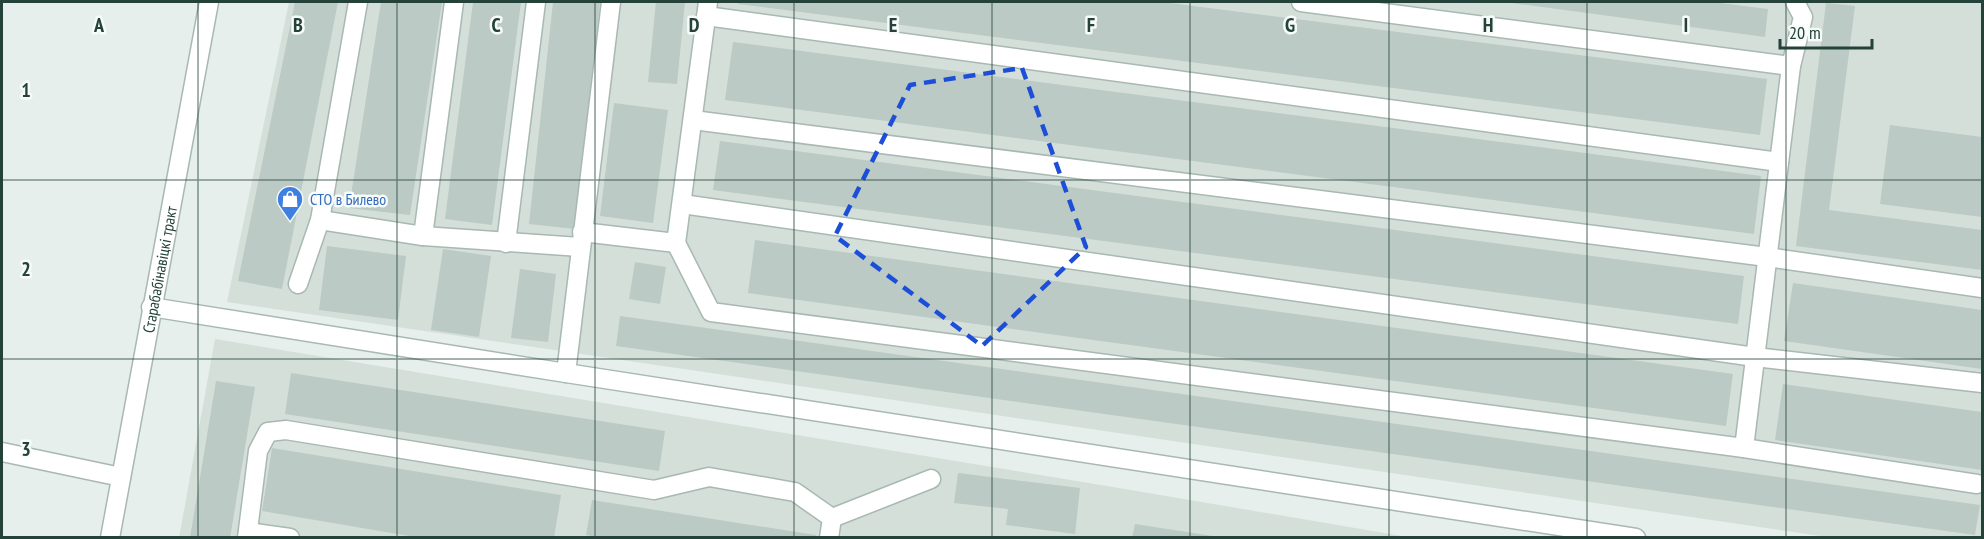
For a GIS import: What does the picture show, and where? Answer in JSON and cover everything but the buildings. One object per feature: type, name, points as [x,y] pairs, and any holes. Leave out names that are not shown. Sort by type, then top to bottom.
[{"type":"street","name":"Старабабінавіцкі тракт","points":[[110,537],[209,2]]},
{"type":"street","points":[[298,284],[320,220],[358,2]]},
{"type":"street","points":[[423,236],[454,2]]},
{"type":"street","points":[[506,243],[537,2]]},
{"type":"street","points":[[566,373],[611,2]]},
{"type":"street","points":[[1301,2],[1791,66]]},
{"type":"street","points":[[1744,448],[1791,66],[1803,17],[1796,2]]},
{"type":"street","points":[[1779,162],[707,9],[676,243],[711,312],[1744,448],[1977,484]]},
{"type":"street","points":[[693,120],[1767,257],[1983,288]]},
{"type":"street","points":[[682,204],[1755,357],[1983,383]]},
{"type":"street","points":[[320,220],[423,236],[506,243],[581,239],[676,243]]},
{"type":"street","points":[[151,307],[1636,537]]},
{"type":"street","points":[[290,537],[247,535],[258,451],[268,432],[286,430],[654,489],[709,477],[795,492],[832,518]]},
{"type":"street","points":[[2,452],[121,477]]},
{"type":"street","points":[[832,518],[931,479]]},
{"type":"street","points":[[829,537],[832,518]]},
{"type":"highlighted area","points":[[1022,68],[1086,247],[982,346],[835,236],[910,85]]},
{"type":"shaded area","points":[[289,2],[1982,2],[1982,537],[1827,537],[227,302]]},
{"type":"shaded area","points":[[215,339],[1119,488],[1408,537],[179,538]]},
{"type":"place","name":"СТО в Билево","points":[[290,222]]}]
